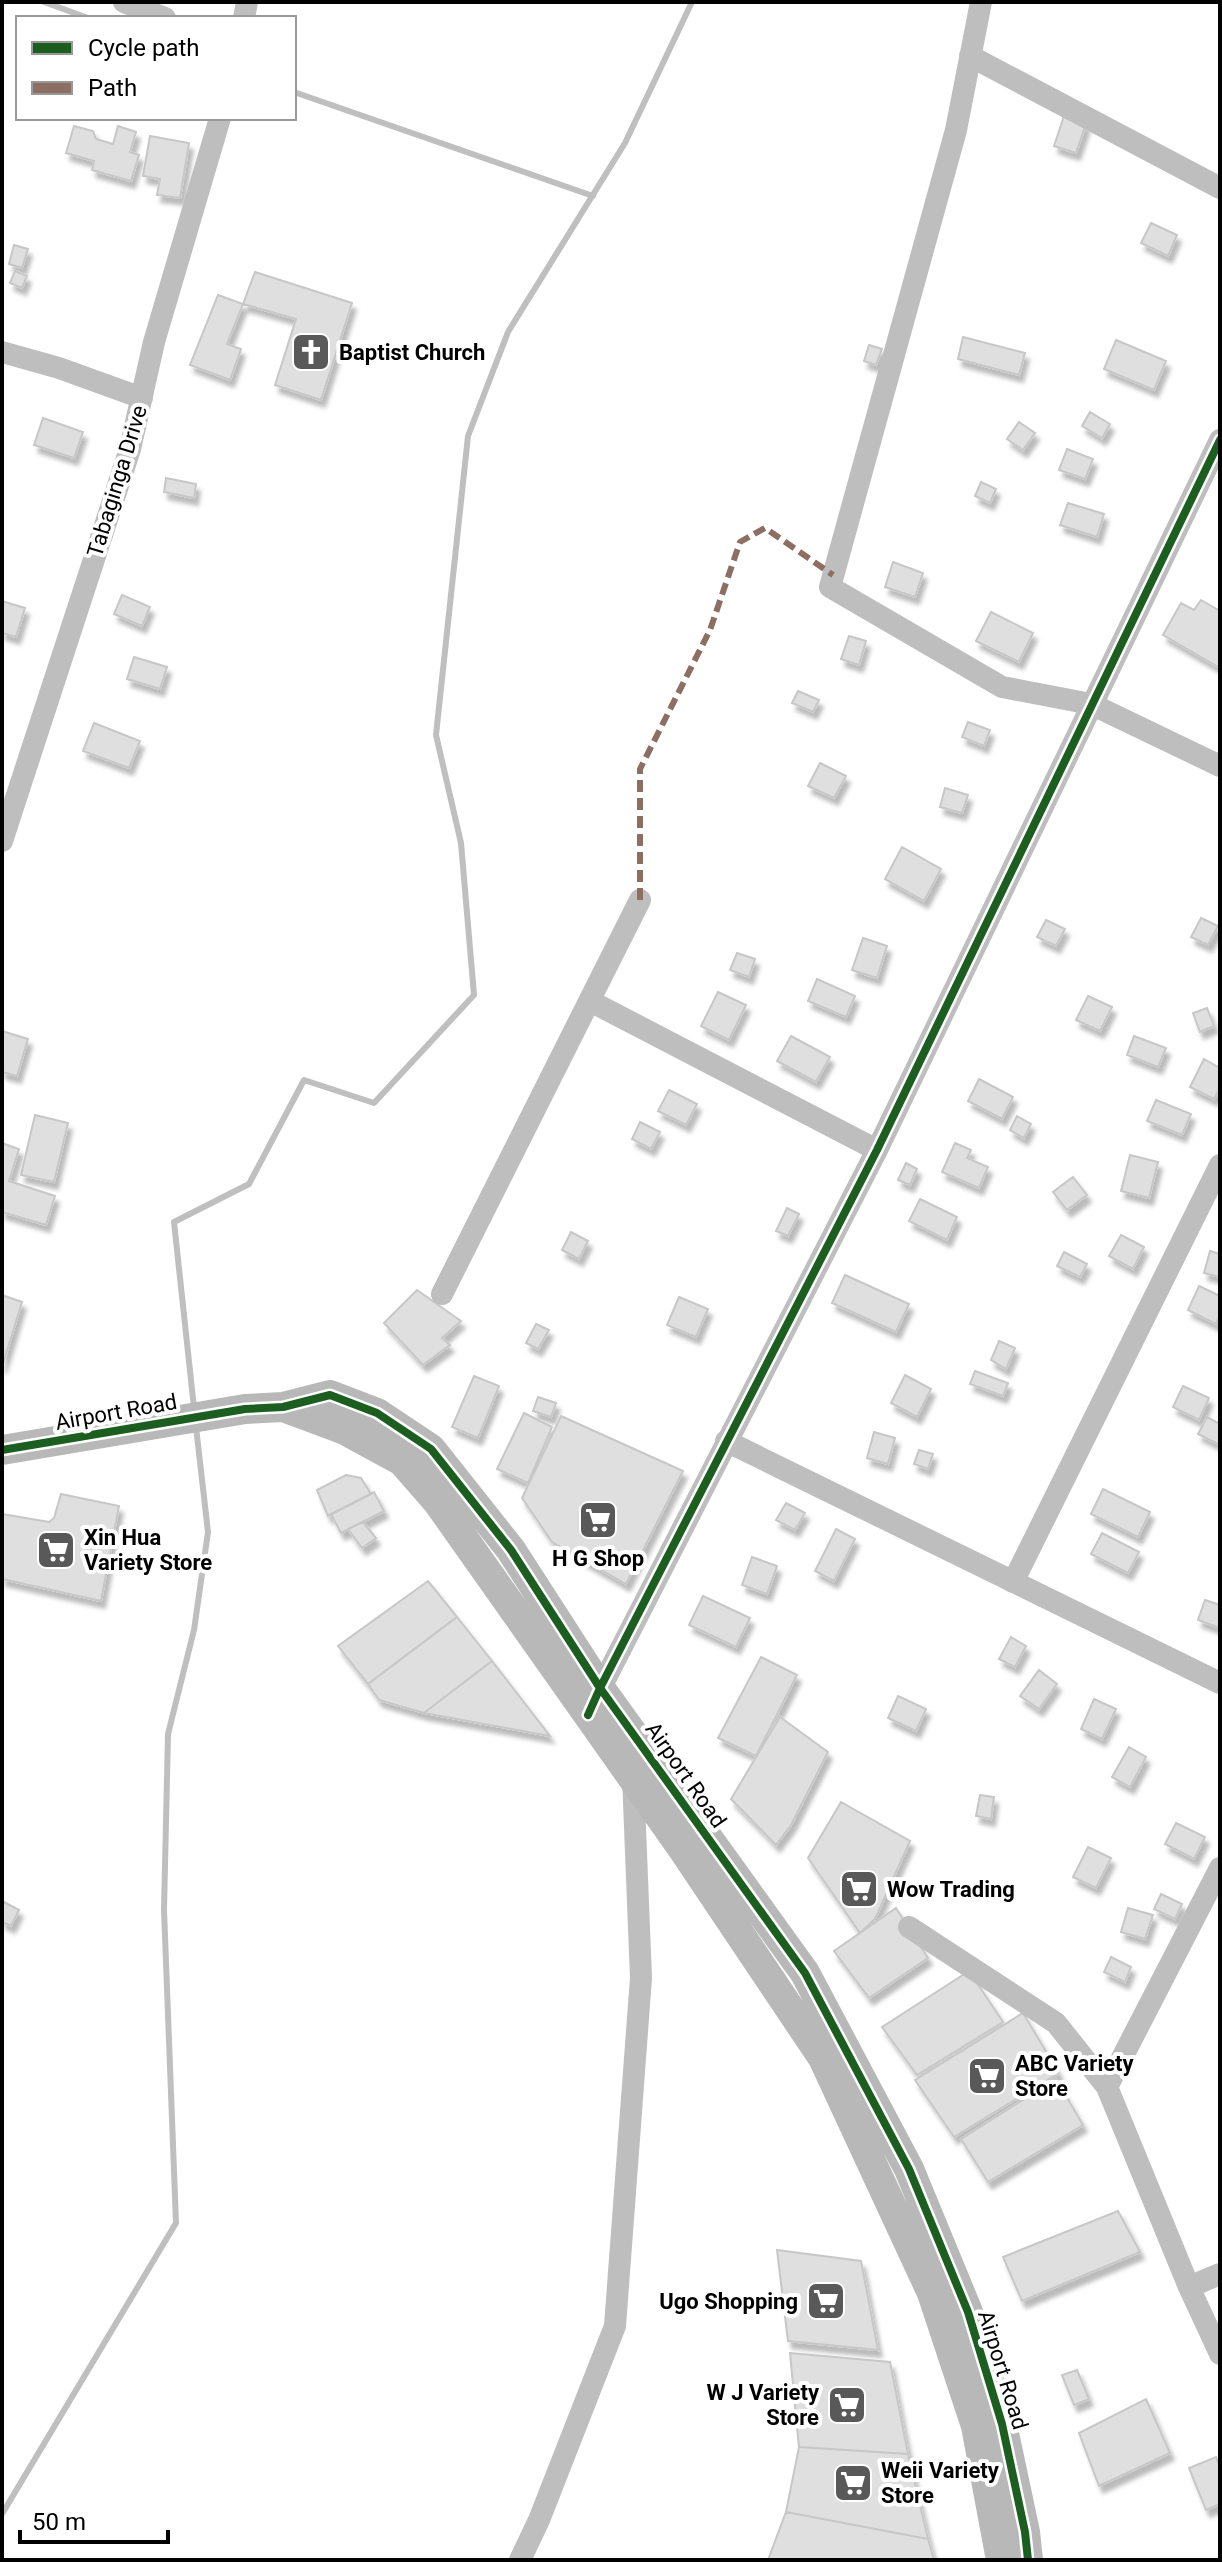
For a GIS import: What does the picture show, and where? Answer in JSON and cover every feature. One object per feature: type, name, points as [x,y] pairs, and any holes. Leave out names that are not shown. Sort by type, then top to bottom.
[{"type":"street","points":[[124,2],[160,16]]},
{"type":"street","points":[[981,2],[956,130],[830,587],[1002,687],[1091,704],[1220,766]]},
{"type":"street","points":[[970,56],[1220,188]]},
{"type":"street","name":"Tabaginga Drive","points":[[2,841],[130,449],[154,342],[219,120]]},
{"type":"street","points":[[2,352],[59,368],[142,398]]},
{"type":"street","points":[[594,1701],[877,1150],[1220,440]]},
{"type":"street","points":[[442,1294],[640,900]]},
{"type":"street","points":[[590,1001],[877,1150]]},
{"type":"street","points":[[1013,1582],[1220,1165]]},
{"type":"street","name":"Airport Road","points":[[2,1450],[186,1418],[283,1407],[345,1430],[402,1461],[594,1701],[633,1779],[823,2058],[882,2181],[949,2300],[1002,2424],[1028,2560]]},
{"type":"street","points":[[726,1441],[1220,1683]]},
{"type":"street","name":"Airport Road","points":[[594,1701],[631,1727],[805,1973],[909,2169],[949,2300],[1001,2560]]},
{"type":"street","points":[[520,2560],[539,2520],[615,2326],[641,1978],[631,1727]]},
{"type":"street","points":[[1107,2087],[1220,1868]]},
{"type":"street","points":[[909,1927],[1056,2023],[1107,2087],[1189,2287],[1220,2354]]},
{"type":"street","points":[[1189,2287],[1220,2274]]},
{"type":"building","points":[[1064,116],[1086,124],[1076,153],[1054,146]]},
{"type":"building","points":[[74,126],[93,131],[96,139],[113,144],[118,126],[136,132],[130,152],[139,155],[131,181],[92,170],[94,161],[66,153]]},
{"type":"building","points":[[150,136],[189,143],[180,198],[157,195],[160,179],[143,176]]},
{"type":"building","points":[[1151,223],[1177,235],[1168,256],[1141,243]]},
{"type":"building","points":[[14,245],[28,249],[22,268],[9,264]]},
{"type":"building","points":[[15,271],[27,276],[22,288],[10,283]]},
{"type":"building","name":"Baptist Church","points":[[255,272],[352,303],[321,400],[275,385],[296,319],[243,304]]},
{"type":"building","points":[[218,295],[243,304],[227,344],[241,349],[230,380],[190,365]]},
{"type":"building","points":[[963,337],[1025,353],[1019,375],[958,359]]},
{"type":"building","points":[[1116,340],[1166,361],[1154,390],[1104,369]]},
{"type":"building","points":[[869,345],[882,349],[876,365],[864,361]]},
{"type":"building","points":[[1090,412],[1110,424],[1102,438],[1082,426]]},
{"type":"building","points":[[43,418],[83,432],[74,458],[34,445]]},
{"type":"building","points":[[1019,422],[1035,433],[1023,450],[1007,439]]},
{"type":"building","points":[[1067,449],[1093,459],[1085,479],[1059,470]]},
{"type":"building","points":[[166,478],[196,484],[194,498],[164,492]]},
{"type":"building","points":[[981,482],[996,489],[990,503],[975,496]]},
{"type":"building","points":[[1068,503],[1104,514],[1097,537],[1060,525]]},
{"type":"building","points":[[893,562],[923,573],[915,597],[885,587]]},
{"type":"building","points":[[122,595],[150,607],[142,626],[114,614]]},
{"type":"building","points":[[1201,600],[1220,611],[1220,668],[1163,635],[1181,603],[1194,610]]},
{"type":"building","points":[[2,601],[25,608],[16,637],[2,633]]},
{"type":"building","points":[[991,612],[1033,633],[1019,662],[976,641]]},
{"type":"building","points":[[849,636],[866,641],[859,665],[841,659]]},
{"type":"building","points":[[134,657],[167,667],[160,689],[127,679]]},
{"type":"building","points":[[798,691],[819,700],[813,712],[792,703]]},
{"type":"building","points":[[968,722],[990,730],[984,746],[962,737]]},
{"type":"building","points":[[94,723],[140,741],[129,768],[83,751]]},
{"type":"building","points":[[820,763],[846,776],[834,798],[808,786]]},
{"type":"building","points":[[945,788],[968,795],[962,813],[940,807]]},
{"type":"building","points":[[902,847],[941,869],[924,901],[885,879]]},
{"type":"building","points":[[1201,918],[1218,926],[1208,945],[1191,937]]},
{"type":"building","points":[[1046,920],[1065,929],[1056,946],[1037,937]]},
{"type":"building","points":[[863,938],[887,946],[877,978],[852,970]]},
{"type":"building","points":[[737,953],[755,959],[749,977],[730,970]]},
{"type":"building","points":[[817,979],[855,996],[846,1017],[808,1001]]},
{"type":"building","points":[[718,992],[746,1005],[729,1040],[701,1026]]},
{"type":"building","points":[[1088,996],[1112,1007],[1100,1031],[1076,1020]]},
{"type":"building","points":[[1207,1008],[1214,1026],[1200,1032],[1193,1013]]},
{"type":"building","points":[[2,1031],[28,1039],[17,1076],[2,1072]]},
{"type":"building","points":[[791,1036],[830,1057],[816,1082],[777,1061]]},
{"type":"building","points":[[1134,1036],[1166,1048],[1158,1067],[1127,1055]]},
{"type":"building","points":[[1204,1059],[1220,1068],[1220,1088],[1214,1099],[1190,1087]]},
{"type":"building","points":[[979,1079],[1013,1097],[1002,1119],[968,1101]]},
{"type":"building","points":[[669,1090],[697,1104],[686,1125],[658,1111]]},
{"type":"building","points":[[1156,1100],[1191,1114],[1182,1135],[1147,1121]]},
{"type":"building","points":[[35,1115],[68,1123],[54,1182],[21,1175]]},
{"type":"building","points":[[1017,1116],[1031,1124],[1024,1138],[1010,1130]]},
{"type":"building","points":[[640,1122],[660,1132],[651,1149],[632,1139]]},
{"type":"building","points":[[2,1143],[19,1149],[9,1181],[55,1196],[46,1225],[2,1212]]},
{"type":"building","points":[[955,1143],[971,1150],[967,1158],[988,1167],[979,1188],[942,1172]]},
{"type":"building","points":[[1130,1155],[1158,1162],[1149,1198],[1121,1191]]},
{"type":"building","points":[[906,1163],[917,1169],[910,1185],[898,1180]]},
{"type":"building","points":[[1073,1177],[1087,1195],[1067,1210],[1053,1192]]},
{"type":"building","points":[[920,1199],[957,1217],[947,1240],[909,1221]]},
{"type":"building","points":[[787,1208],[799,1214],[788,1236],[776,1231]]},
{"type":"building","points":[[571,1232],[588,1241],[579,1259],[562,1250]]},
{"type":"building","points":[[1121,1235],[1144,1247],[1133,1269],[1109,1256]]},
{"type":"building","points":[[1210,1251],[1220,1254],[1220,1277],[1204,1273]]},
{"type":"building","points":[[1064,1252],[1087,1264],[1080,1277],[1057,1266]]},
{"type":"building","points":[[845,1275],[909,1304],[896,1332],[832,1303]]},
{"type":"building","points":[[1199,1286],[1220,1296],[1220,1315],[1216,1324],[1188,1310]]},
{"type":"building","points":[[417,1290],[461,1321],[442,1338],[450,1345],[423,1365],[384,1323]]},
{"type":"building","points":[[2,1295],[22,1302],[2,1367]]},
{"type":"building","points":[[679,1297],[708,1309],[696,1337],[667,1325]]},
{"type":"building","points":[[536,1324],[549,1330],[538,1349],[526,1343]]},
{"type":"building","points":[[999,1341],[1015,1348],[1006,1369],[991,1360]]},
{"type":"building","points":[[975,1371],[1008,1383],[1003,1396],[970,1384]]},
{"type":"building","points":[[905,1375],[931,1389],[917,1417],[891,1403]]},
{"type":"building","points":[[474,1376],[499,1386],[478,1438],[452,1427]]},
{"type":"building","points":[[1183,1386],[1209,1398],[1199,1420],[1173,1407]]},
{"type":"building","points":[[538,1397],[556,1403],[551,1417],[533,1411]]},
{"type":"building","points":[[524,1413],[552,1427],[528,1483],[497,1469]]},
{"type":"building","name":"H G Shop","points":[[561,1416],[683,1471],[626,1584],[552,1542],[522,1498]]},
{"type":"building","points":[[1207,1417],[1220,1424],[1220,1445],[1198,1434]]},
{"type":"building","points":[[874,1432],[895,1438],[888,1464],[867,1458]]},
{"type":"building","points":[[919,1450],[933,1454],[928,1469],[914,1464]]},
{"type":"building","points":[[346,1475],[361,1478],[371,1494],[328,1516],[317,1490]]},
{"type":"building","points":[[1103,1489],[1150,1512],[1138,1537],[1091,1514]]},
{"type":"building","points":[[374,1492],[384,1511],[341,1533],[331,1514]]},
{"type":"building","name":"Xin Hua Variety Store","points":[[61,1494],[119,1506],[101,1601],[2,1579],[2,1514],[49,1522],[54,1518]]},
{"type":"building","points":[[786,1503],[805,1513],[795,1530],[776,1520]]},
{"type":"building","points":[[363,1522],[376,1538],[362,1548],[348,1529]]},
{"type":"building","points":[[836,1529],[855,1539],[834,1581],[815,1571]]},
{"type":"building","points":[[1102,1533],[1139,1552],[1128,1573],[1091,1554]]},
{"type":"building","points":[[752,1557],[777,1566],[767,1594],[742,1585]]},
{"type":"building","points":[[428,1581],[457,1617],[368,1684],[338,1646]]},
{"type":"building","points":[[703,1596],[750,1618],[736,1647],[689,1625]]},
{"type":"building","points":[[1205,1600],[1220,1605],[1220,1628],[1198,1620]]},
{"type":"building","points":[[457,1617],[492,1661],[424,1713],[379,1700],[368,1684]]},
{"type":"building","points":[[1011,1637],[1026,1646],[1015,1667],[999,1659]]},
{"type":"building","points":[[761,1657],[797,1675],[756,1756],[718,1738]]},
{"type":"building","points":[[492,1661],[550,1736],[424,1713]]},
{"type":"building","points":[[1039,1670],[1057,1684],[1039,1709],[1020,1696]]},
{"type":"building","points":[[898,1696],[926,1709],[916,1731],[888,1718]]},
{"type":"building","points":[[1094,1699],[1116,1709],[1102,1739],[1081,1729]]},
{"type":"building","points":[[780,1717],[828,1752],[791,1825],[776,1845],[731,1799]]},
{"type":"building","points":[[1129,1747],[1146,1757],[1130,1787],[1112,1777]]},
{"type":"building","points":[[980,1795],[994,1797],[991,1819],[976,1816]]},
{"type":"building","name":"Wow Trading","points":[[841,1802],[910,1841],[875,1919],[860,1933],[808,1858]]},
{"type":"building","points":[[1176,1823],[1205,1837],[1194,1859],[1165,1844]]},
{"type":"building","points":[[1088,1847],[1111,1858],[1096,1888],[1073,1877]]},
{"type":"building","points":[[1161,1894],[1182,1904],[1175,1919],[1154,1909]]},
{"type":"building","points":[[2,1901],[19,1910],[11,1926],[2,1922]]},
{"type":"building","points":[[896,1908],[928,1958],[869,1998],[834,1951]]},
{"type":"building","points":[[1128,1908],[1153,1915],[1145,1939],[1121,1932]]},
{"type":"building","points":[[1111,1957],[1131,1967],[1125,1982],[1104,1972]]},
{"type":"building","points":[[969,1971],[1003,2022],[917,2075],[882,2027]]},
{"type":"building","name":"ABC Variety Store","points":[[1023,2013],[1059,2073],[954,2137],[915,2080]]},
{"type":"building","points":[[1056,2079],[1083,2125],[988,2182],[961,2139]]},
{"type":"building","points":[[1118,2211],[1140,2252],[1022,2301],[1003,2257]]},
{"type":"building","name":"Ugo Shopping","points":[[777,2250],[861,2261],[878,2350],[788,2341]]},
{"type":"building","name":"W J Variety Store","points":[[790,2353],[890,2362],[908,2454],[799,2447]]},
{"type":"building","points":[[1077,2370],[1089,2399],[1074,2405],[1062,2375]]},
{"type":"building","points":[[1146,2399],[1170,2453],[1099,2486],[1079,2433]]},
{"type":"building","name":"Weii Variety Store","points":[[799,2447],[908,2454],[928,2539],[786,2512]]},
{"type":"building","points":[[1216,2457],[1220,2468],[1220,2504],[1206,2510],[1189,2468]]},
{"type":"building","points":[[786,2512],[928,2539],[934,2560],[768,2560]]},
{"type":"waterway","points":[[44,2],[82,16]]},
{"type":"waterway","points":[[194,1408],[174,1222],[249,1184],[304,1080],[374,1103],[474,995],[461,843],[436,735],[468,436],[508,332],[625,143],[692,2]]},
{"type":"waterway","points":[[296,93],[593,196]]},
{"type":"waterway","points":[[2,2514],[176,2223],[164,1910],[168,1734],[194,1630],[208,1532],[196,1427]]},
{"type":"marked path","points":[[640,900],[640,769],[710,630],[740,542],[765,528],[833,575]]},
{"type":"cycle path","points":[[588,1715],[877,1150],[1220,440]]},
{"type":"cycle path","points":[[2,1450],[245,1409],[283,1407],[330,1395],[377,1413],[431,1449],[511,1550],[600,1688],[805,1973],[909,2169],[968,2312],[1002,2424],[1028,2560]]},
{"type":"place","name":"Baptist Church","points":[[311,352]]},
{"type":"place","name":"H G Shop","points":[[598,1520]]},
{"type":"place","name":"Xin Hua Variety Store","points":[[56,1550]]},
{"type":"place","name":"Wow Trading","points":[[859,1889]]},
{"type":"place","name":"ABC Variety Store","points":[[987,2076]]},
{"type":"place","name":"Ugo Shopping","points":[[826,2301]]},
{"type":"place","name":"W J Variety Store","points":[[847,2405]]},
{"type":"place","name":"Weii Variety Store","points":[[853,2483]]}]
